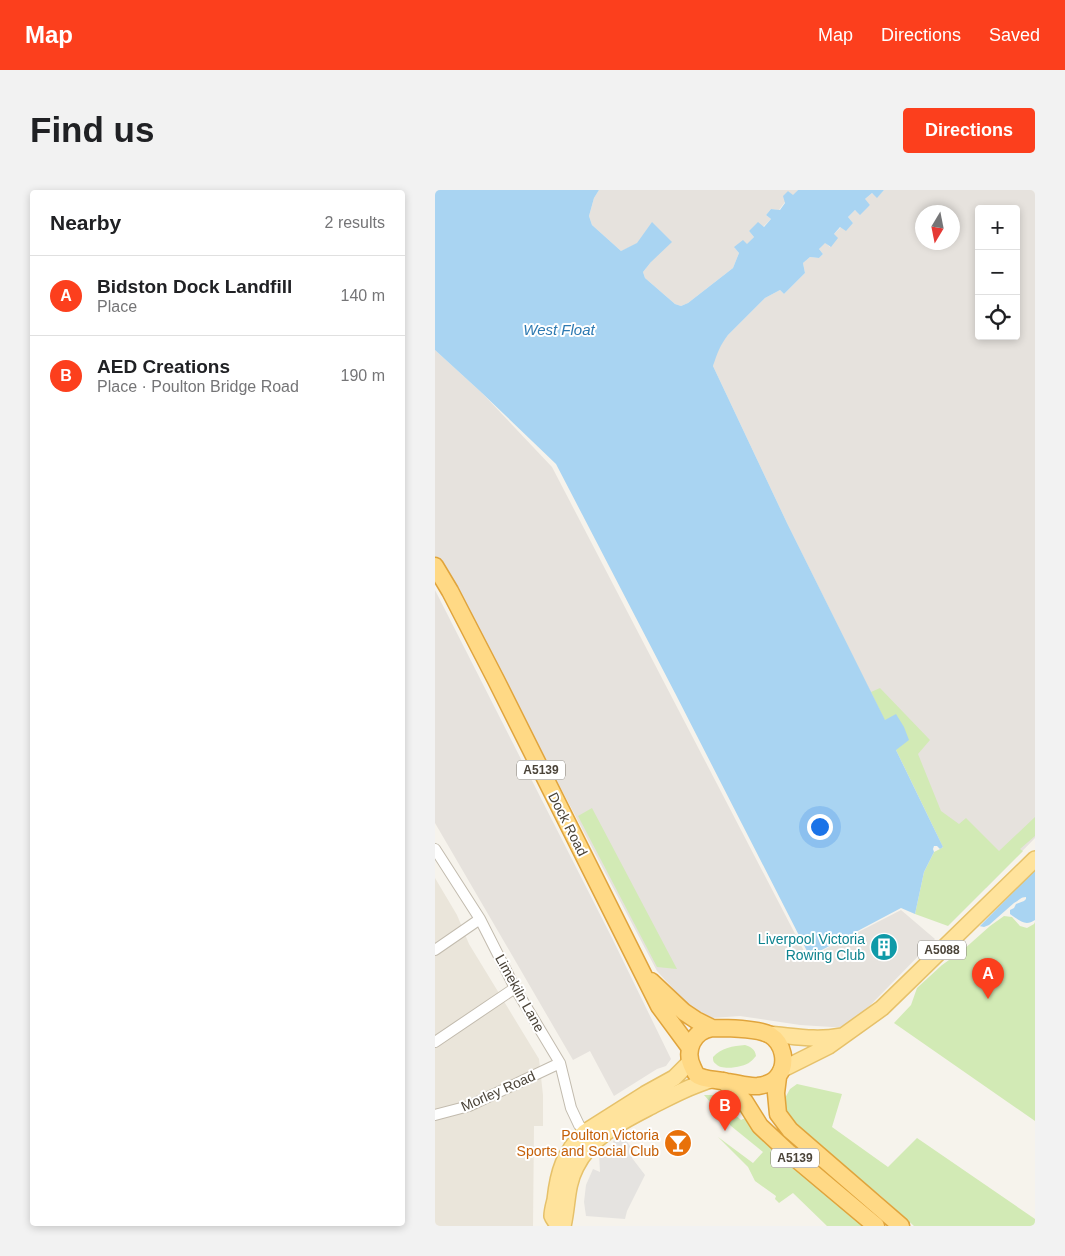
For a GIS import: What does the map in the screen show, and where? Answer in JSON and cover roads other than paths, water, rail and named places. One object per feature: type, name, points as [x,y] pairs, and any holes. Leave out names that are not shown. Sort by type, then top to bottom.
[{"type":"highway","name":"Dock Road","points":[[435,566],[492,672],[659,1006],[690,1055]]},
{"type":"highway","name":"Dock Road","points":[[645,976],[684,1012],[712,1028]]},
{"type":"highway","name":"A5139","points":[[712,1028],[758,1031],[767,1034],[780,1043],[784,1061],[776,1093],[778,1114],[790,1130],[901,1226]]},
{"type":"highway","points":[[690,1055],[697,1035],[712,1028]]},
{"type":"highway","name":"A5139","points":[[690,1055],[697,1075],[704,1078],[756,1086],[768,1084],[780,1073]]},
{"type":"highway","name":"A5139","points":[[717,1080],[745,1102],[760,1126],[789,1153],[876,1226]]},
{"type":"main road","name":"A5088","points":[[780,1073],[829,1046],[882,1008],[1035,858]]},
{"type":"main road","name":"A5088","points":[[767,1034],[814,1039],[827,1039],[845,1035]]},
{"type":"main road","points":[[563,1226],[569,1184],[575,1167],[585,1151],[589,1137],[645,1094],[674,1078],[690,1055]]},
{"type":"main road","points":[[558,1226],[552,1216],[557,1178],[561,1165],[579,1137],[589,1137],[692,1086],[717,1080]]},
{"type":"street","name":"Limekiln Lane","points":[[435,849],[439,866],[480,920],[515,988],[559,1063],[571,1108],[579,1125],[589,1137]]},
{"type":"street","points":[[435,950],[480,920]]},
{"type":"street","points":[[435,1042],[515,988]]},
{"type":"street","name":"Morley Road","points":[[435,1115],[469,1106],[559,1063]]},
{"type":"water","name":"West Float","points":[[435,190],[599,190],[594,198],[589,216],[592,225],[621,251],[637,243],[652,222],[672,242],[643,272],[645,278],[675,304],[681,306],[688,303],[733,268],[739,253],[734,247],[743,240],[747,244],[754,237],[749,231],[758,222],[764,227],[771,219],[766,215],[771,209],[780,210],[785,203],[783,196],[788,191],[793,195],[798,190],[884,190],[877,198],[872,193],[865,199],[870,205],[860,215],[855,210],[848,217],[853,223],[846,231],[840,227],[834,234],[838,238],[831,247],[825,243],[819,249],[823,254],[819,258],[810,257],[803,263],[805,273],[784,294],[780,290],[765,298],[728,335],[717,354],[713,366],[787,523],[885,720],[896,714],[909,740],[896,750],[943,847],[940,849],[934,846],[934,852],[924,872],[915,914],[901,908],[809,955],[556,464],[435,350]]},
{"type":"water","points":[[1035,870],[1035,920],[1025,923],[1010,914],[1010,910],[1016,904],[1026,899],[1024,897],[1014,903],[989,925],[979,926]]},
{"type":"place","name":"Liverpool Victoria Rowing Club","points":[[884,947]]},
{"type":"place","name":"Bidston Dock Landfill","points":[[988,999]]},
{"type":"place","name":"AED Creations","points":[[725,1131]]},
{"type":"place","name":"Poulton Victoria Sports and Social Club","points":[[678,1143]]}]
